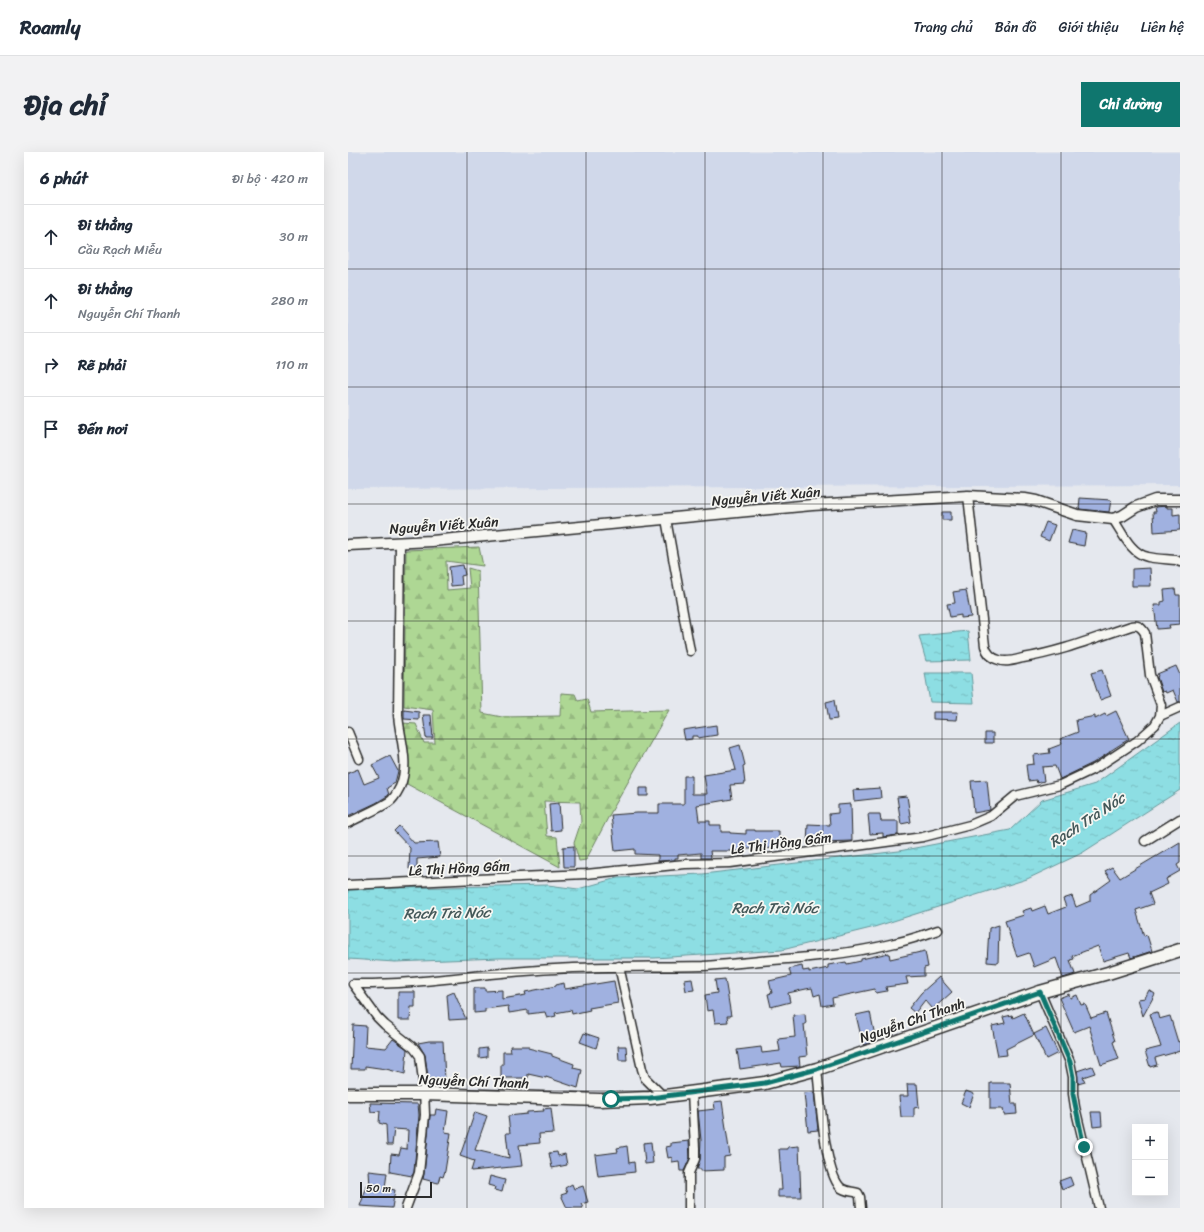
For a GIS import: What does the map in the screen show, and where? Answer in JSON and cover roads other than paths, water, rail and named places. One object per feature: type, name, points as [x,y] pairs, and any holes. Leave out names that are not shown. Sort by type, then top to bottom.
[{"type":"main road","name":"Nguyễn Chí Thanh","points":[[348,1094],[424,1094],[600,1100],[650,1098],[765,1083],[817,1069],[1040,992],[1108,973],[1180,950]]},
{"type":"street","name":"Nguyễn Viết Xuân","points":[[348,545],[432,541],[812,505],[968,496],[1025,499],[1036,501],[1077,515],[1113,520]]},
{"type":"street","points":[[968,496],[987,653],[992,657],[1004,661],[1039,656],[1131,626],[1137,626],[1142,628],[1145,633],[1150,675],[1161,705],[1160,716]]},
{"type":"street","points":[[1180,500],[1155,500],[1113,520],[1137,553],[1146,557],[1176,560],[1180,562]]},
{"type":"street","points":[[666,519],[690,651]]},
{"type":"street","points":[[348,823],[392,800],[404,777],[404,754],[398,715],[400,543]]},
{"type":"street","name":"Lê Thị Hồng Gấm","points":[[348,885],[586,874],[685,864],[730,863],[923,838],[970,825],[991,816],[1015,796],[1060,785],[1096,768],[1141,737],[1155,725],[1160,716],[1180,707]]},
{"type":"street","points":[[348,732],[359,758]]},
{"type":"street","points":[[1146,841],[1180,819]]},
{"type":"street","points":[[406,1208],[418,1173],[425,1115],[420,1056],[414,1048],[377,1017],[353,984],[385,984],[519,970],[619,966],[704,966],[785,960],[844,953],[894,944],[938,930]]},
{"type":"street","points":[[619,966],[642,1069],[648,1081],[663,1096]]},
{"type":"street","points":[[1040,992],[1070,1062],[1073,1077],[1073,1094],[1099,1208]]},
{"type":"street","points":[[817,1069],[827,1152],[832,1170],[843,1190],[858,1193],[861,1208]]},
{"type":"street","points":[[688,1208],[689,1173],[695,1159],[692,1093]]},
{"type":"water","points":[[968,631],[971,660],[926,661],[919,636]]},
{"type":"water","points":[[925,673],[971,673],[974,703],[930,702]]},
{"type":"water","name":"Rạch Trà Nóc","points":[[1180,723],[1180,790],[1082,853],[1027,879],[871,928],[782,950],[654,958],[499,958],[395,962],[348,959],[348,889],[548,885],[578,889],[617,878],[703,874],[899,851],[1010,830],[1042,800],[1095,784]]}]
